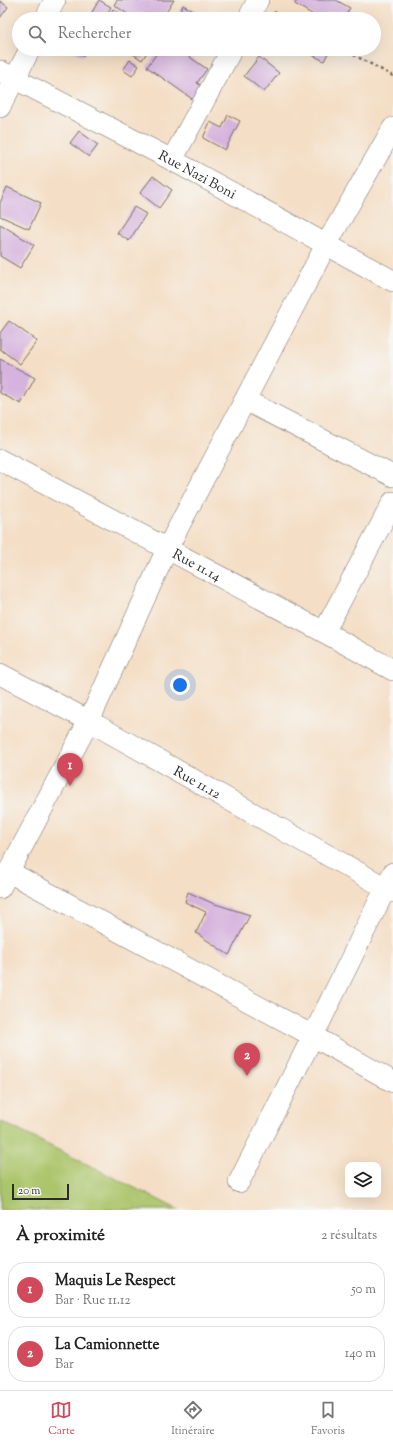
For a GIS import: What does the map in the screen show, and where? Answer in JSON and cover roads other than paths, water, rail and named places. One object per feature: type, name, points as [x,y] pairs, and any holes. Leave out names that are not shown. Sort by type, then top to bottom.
[{"type":"street","points":[[49,12],[55,0]]},
{"type":"street","points":[[252,12],[258,0]]},
{"type":"street","points":[[0,107],[7,75],[24,56]]},
{"type":"street","points":[[172,160],[228,56]]},
{"type":"street","name":"Rue Nazi Boni","points":[[7,75],[172,160],[393,281]]},
{"type":"street","points":[[393,128],[326,245],[167,549],[89,721],[5,880],[313,1036],[393,1082]]},
{"type":"street","points":[[245,400],[393,476]]},
{"type":"street","name":"Rue 11.14","points":[[0,460],[393,670]]},
{"type":"street","points":[[324,632],[393,502]]},
{"type":"street","name":"Rue 11.12","points":[[0,674],[390,884]]},
{"type":"street","points":[[239,1182],[390,884]]},
{"type":"place","name":"Maquis Le Respect","points":[[70,786]]},
{"type":"place","name":"La Camionnette","points":[[247,1076]]}]
